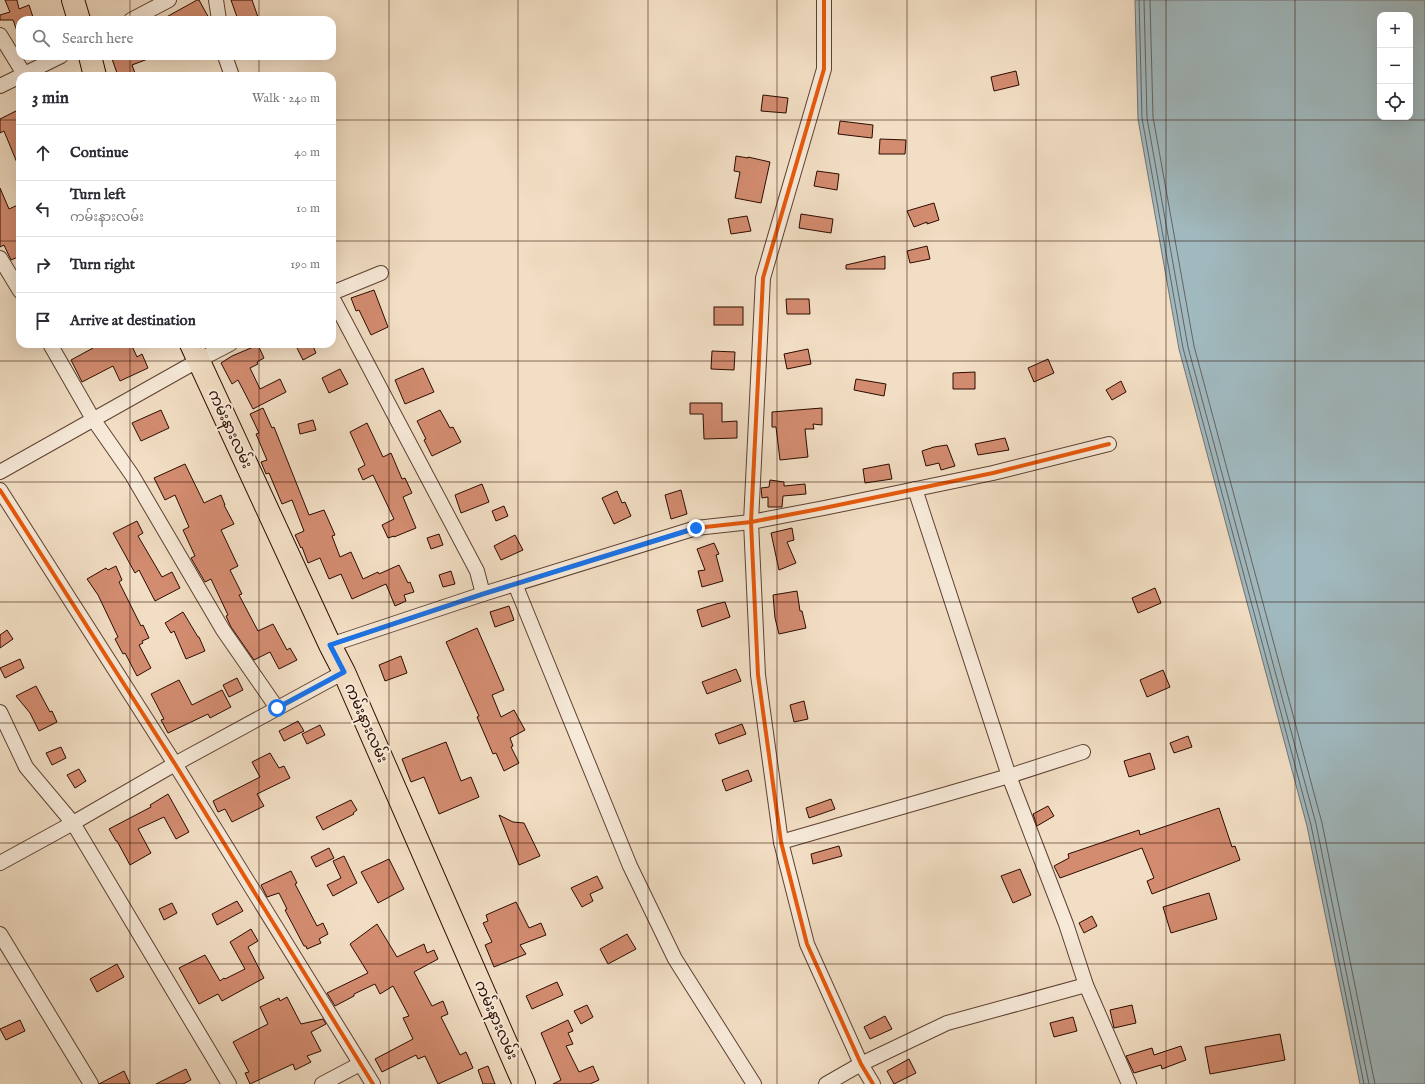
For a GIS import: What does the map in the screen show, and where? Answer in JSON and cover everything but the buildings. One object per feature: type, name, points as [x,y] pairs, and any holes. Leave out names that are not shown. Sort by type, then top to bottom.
[{"type":"main road","points":[[73,0],[78,16]]},
{"type":"main road","points":[[91,60],[94,72]]},
{"type":"main road","name":"ကမ်းနားလမ်း","points":[[195,352],[330,645],[344,672],[524,1084]]},
{"type":"street","points":[[139,16],[169,0]]},
{"type":"street","points":[[216,0],[218,16]]},
{"type":"street","points":[[824,0],[824,68],[763,278],[751,522],[758,675],[781,842],[807,944],[861,1064],[873,1084]]},
{"type":"street","points":[[0,35],[23,72]]},
{"type":"street","points":[[28,72],[53,60]]},
{"type":"street","points":[[226,60],[231,72]]},
{"type":"street","points":[[0,86],[16,78]]},
{"type":"street","points":[[0,258],[16,284]]},
{"type":"street","points":[[336,291],[380,273]]},
{"type":"street","points":[[336,305],[477,571],[483,594]]},
{"type":"street","points":[[52,348],[93,419],[132,474],[223,630],[277,708]]},
{"type":"street","points":[[0,472],[93,419],[195,352],[212,348]]},
{"type":"street","points":[[330,645],[483,594],[696,528],[751,522],[915,489],[993,473],[1109,444]]},
{"type":"street","points":[[915,489],[1009,776],[1066,924],[1086,985],[1130,1084]]},
{"type":"street","points":[[0,490],[175,764],[373,1084]]},
{"type":"street","points":[[515,584],[630,866],[675,959],[754,1084]]},
{"type":"street","points":[[0,863],[74,823],[175,764],[344,672]]},
{"type":"street","points":[[0,712],[26,767],[74,823],[229,1084]]},
{"type":"street","points":[[781,842],[1009,776],[1083,752]]},
{"type":"street","points":[[0,934],[91,1084]]},
{"type":"street","points":[[826,1084],[861,1064],[947,1023],[1086,985]]},
{"type":"street","points":[[322,1084],[360,1064]]},
{"type":"water","points":[[1135,0],[1425,0],[1425,1084],[1360,1084],[1307,826],[1179,349],[1138,119]]},
{"type":"cycle path","points":[[824,0],[824,69],[763,278],[751,522],[758,675],[781,842],[807,944],[861,1064],[873,1084]]},
{"type":"cycle path","points":[[330,645],[483,594],[696,528],[751,522],[824,508],[993,473],[1109,444]]},
{"type":"cycle path","points":[[0,490],[175,764],[373,1084]]},
{"type":"route","points":[[277,708],[344,672],[330,645],[483,594],[696,528]]}]
